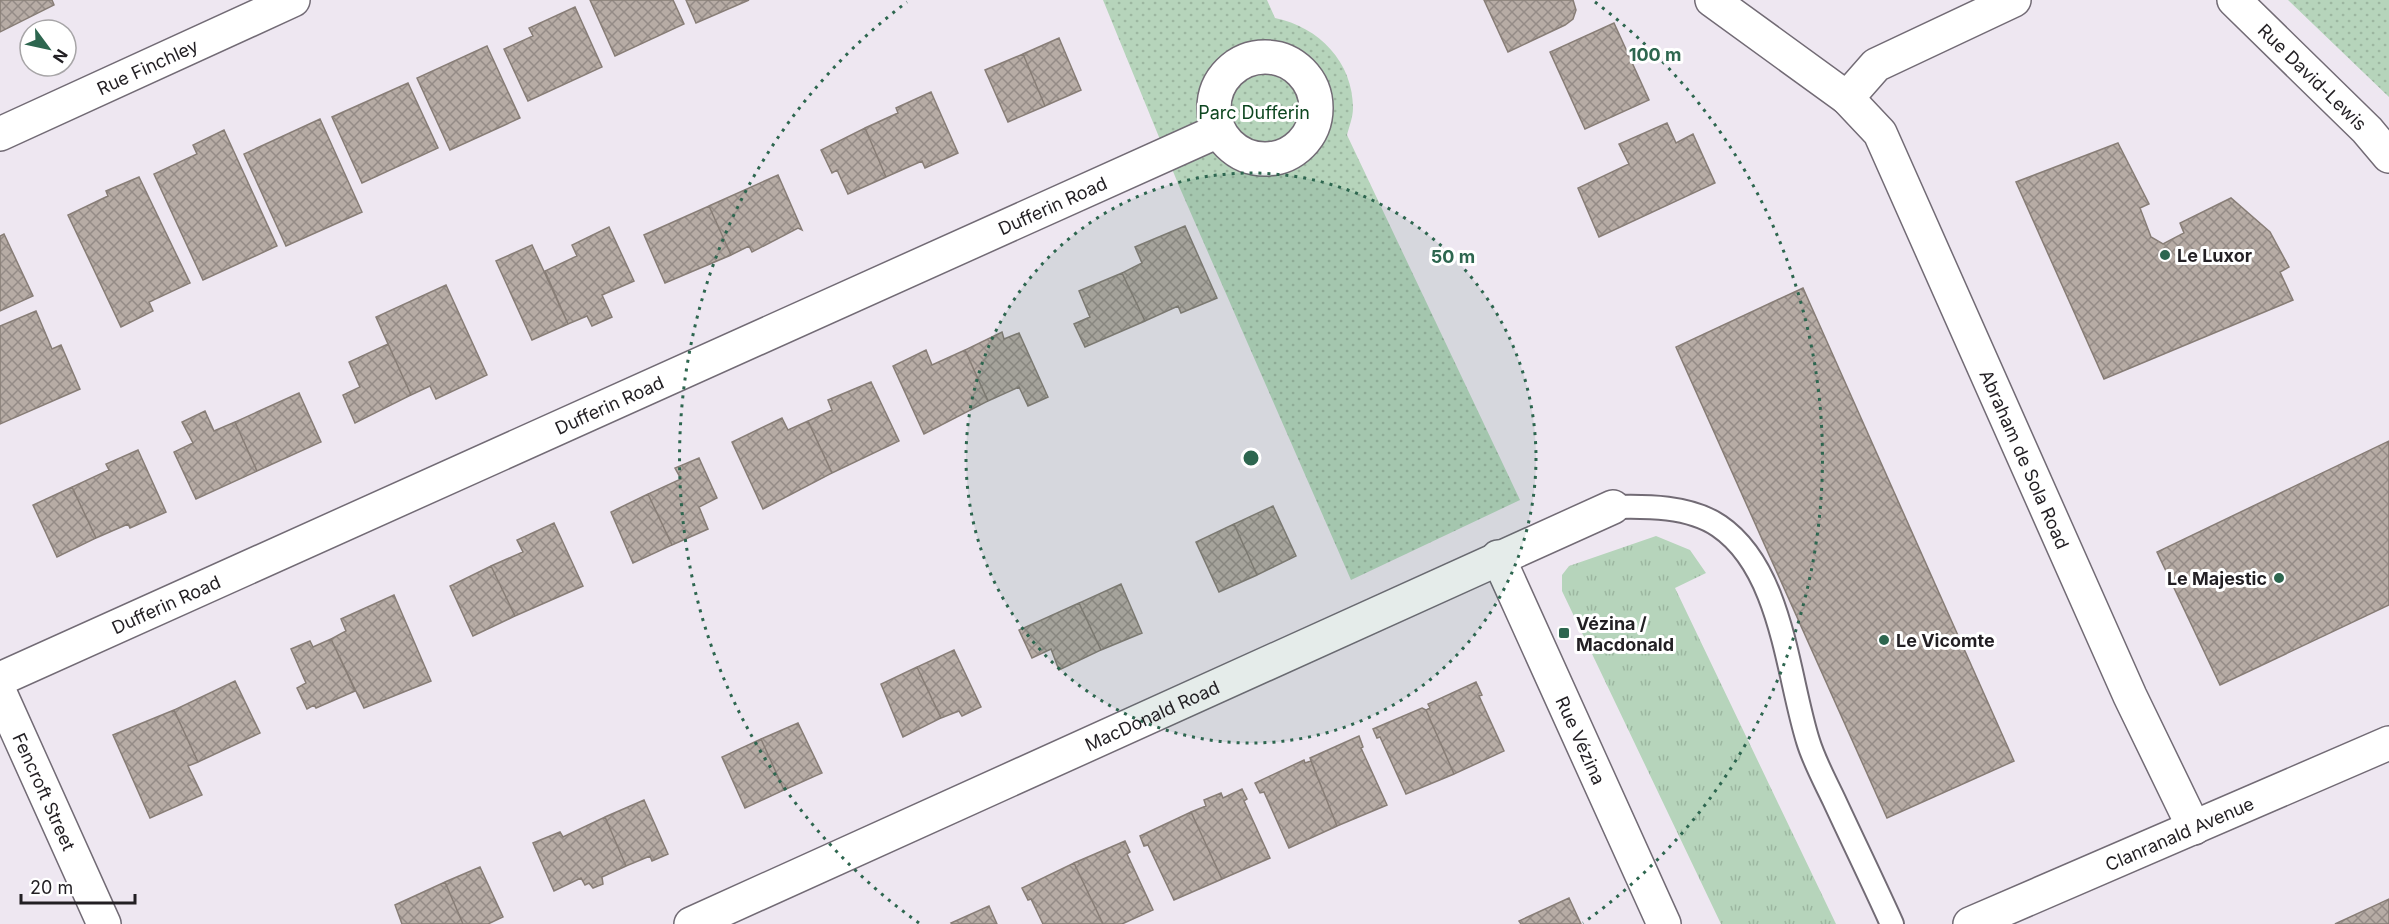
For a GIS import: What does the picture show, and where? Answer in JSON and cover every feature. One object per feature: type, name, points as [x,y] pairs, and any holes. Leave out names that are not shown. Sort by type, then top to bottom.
[{"type":"street","name":"Rue Finchley","points":[[0,134],[293,0]]},
{"type":"street","name":"Abraham de Sola Road","points":[[1712,0],[1847,98],[1880,133],[2130,696],[2194,828]]},
{"type":"street","points":[[1847,98],[1876,65],[2014,0]]},
{"type":"street","name":"Rue David-Lewis","points":[[2234,0],[2367,130],[2389,156]]},
{"type":"street","name":"Dufferin Road","points":[[0,679],[1218,131]]},
{"type":"street","name":"MacDonald Road","points":[[691,924],[1498,556],[1613,507]]},
{"type":"street","name":"Rue Vézina","points":[[1498,556],[1664,924]]},
{"type":"street","name":"Fencroft Street","points":[[0,693],[104,924]]},
{"type":"street","name":"Clanranald Avenue","points":[[1970,924],[2389,742]]},
{"type":"lane","points":[[1613,507],[1657,506],[1685,512],[1719,525],[1751,562],[1773,603],[1808,744],[1892,924]]},
{"type":"green space","name":"Parc Dufferin","points":[[1103,0],[1267,0],[1275,18],[1306,29],[1330,49],[1347,76],[1351,91],[1353,111],[1347,135],[1520,500],[1351,580],[1179,186]]},
{"type":"green space","points":[[2288,0],[2389,0],[2389,97]]},
{"type":"green space","points":[[1656,536],[1690,550],[1706,573],[1675,588],[1836,924],[1721,924],[1562,591],[1562,575],[1569,566]]},
{"type":"building","points":[[0,0],[52,0],[54,5],[28,18],[18,18],[18,23],[0,32]]},
{"type":"building","points":[[590,0],[673,0],[684,24],[615,56]]},
{"type":"building","points":[[686,0],[749,0],[696,23]]},
{"type":"building","points":[[1484,0],[1573,0],[1576,10],[1573,19],[1565,25],[1508,52]]},
{"type":"building","points":[[575,7],[602,67],[528,101],[504,49],[533,36],[529,28]]},
{"type":"building","points":[[1614,23],[1649,100],[1585,129],[1550,52]]},
{"type":"building","points":[[1059,38],[1081,90],[1045,106],[1023,54]]},
{"type":"building","points":[[487,46],[520,118],[450,150],[417,78]]},
{"type":"building","points":[[1023,54],[1045,106],[1008,122],[985,70]]},
{"type":"building","points":[[408,83],[438,148],[362,183],[332,117]]},
{"type":"building","points":[[931,92],[958,153],[925,168],[922,161],[886,177],[865,128],[898,113],[896,108]]},
{"type":"building","points":[[320,119],[362,212],[286,246],[244,154]]},
{"type":"building","points":[[1667,123],[1676,143],[1693,134],[1715,183],[1599,237],[1578,188],[1629,164],[1619,144]]},
{"type":"building","points":[[865,128],[886,177],[848,194],[837,170],[832,173],[821,150]]},
{"type":"building","points":[[224,130],[277,246],[203,280],[154,174],[197,154],[193,145]]},
{"type":"building","name":"Le Luxor","points":[[2118,143],[2149,204],[2140,208],[2151,237],[2163,244],[2184,233],[2180,223],[2231,198],[2270,232],[2289,267],[2280,272],[2293,300],[2104,379],[2016,182]]},
{"type":"building","points":[[778,175],[802,230],[798,228],[752,252],[749,246],[731,255],[709,206]]},
{"type":"building","points":[[139,177],[190,283],[149,302],[153,311],[121,327],[68,215],[108,196],[106,191]]},
{"type":"building","points":[[709,206],[731,255],[665,283],[644,235]]},
{"type":"building","points":[[1185,226],[1217,298],[1181,313],[1178,306],[1145,321],[1122,273],[1142,263],[1135,247]]},
{"type":"building","points":[[609,227],[634,281],[602,295],[612,317],[592,326],[587,316],[568,324],[545,271],[577,256],[572,245]]},
{"type":"building","points":[[4,234],[33,296],[0,311],[0,236]]},
{"type":"building","points":[[532,245],[568,324],[532,340],[496,261]]},
{"type":"building","points":[[1122,273],[1145,321],[1085,347],[1074,324],[1090,317],[1079,291]]},
{"type":"building","points":[[446,285],[487,375],[436,399],[430,386],[411,395],[376,317]]},
{"type":"building","name":"Le Vicomte","points":[[1803,288],[2014,761],[1887,818],[1676,347]]},
{"type":"building","points":[[36,311],[52,349],[61,345],[80,389],[0,424],[0,326]]},
{"type":"building","points":[[1002,332],[1004,339],[1019,333],[1048,397],[1028,406],[1019,387],[988,401],[965,350]]},
{"type":"building","points":[[388,344],[411,395],[355,423],[343,395],[360,387],[349,362]]},
{"type":"building","points":[[926,350],[932,365],[965,350],[988,401],[924,434],[893,366]]},
{"type":"building","points":[[871,382],[899,441],[832,473],[808,421],[832,410],[828,400]]},
{"type":"building","points":[[299,393],[321,442],[257,471],[235,422]]},
{"type":"building","points":[[205,411],[214,431],[235,422],[257,471],[196,499],[174,452],[193,443],[182,422]]},
{"type":"building","points":[[782,418],[788,430],[808,421],[832,473],[763,509],[732,442]]},
{"type":"building","name":"Le Majestic","points":[[2389,441],[2389,605],[2220,685],[2157,552]]},
{"type":"building","points":[[138,450],[166,512],[130,528],[128,524],[96,538],[72,487],[109,470],[106,464]]},
{"type":"building","points":[[699,458],[717,498],[699,507],[708,529],[672,545],[648,494],[681,479],[675,468]]},
{"type":"building","points":[[72,487],[96,538],[57,557],[33,505]]},
{"type":"building","points":[[648,494],[672,545],[633,563],[611,512]]},
{"type":"building","points":[[1273,506],[1296,556],[1257,575],[1234,524]]},
{"type":"building","points":[[554,523],[583,586],[515,616],[491,566],[523,552],[517,540]]},
{"type":"building","points":[[1234,524],[1257,575],[1219,592],[1196,542]]},
{"type":"building","points":[[491,566],[515,616],[473,636],[450,586]]},
{"type":"building","points":[[1121,584],[1142,633],[1101,650],[1079,603]]},
{"type":"building","points":[[394,595],[431,681],[364,708],[331,639],[346,631],[341,619]]},
{"type":"building","points":[[1079,603],[1101,650],[1059,670],[1051,649],[1032,658],[1019,630]]},
{"type":"building","points":[[331,639],[355,691],[316,708],[314,705],[307,709],[297,688],[306,683],[291,649],[310,641],[313,647]]},
{"type":"building","points":[[954,650],[981,707],[962,716],[959,711],[941,718],[917,667]]},
{"type":"building","points":[[917,667],[941,718],[903,737],[881,684]]},
{"type":"building","points":[[235,681],[260,733],[198,762],[174,710]]},
{"type":"building","points":[[1476,682],[1482,695],[1479,696],[1504,751],[1454,774],[1426,710],[1430,708],[1428,704]]},
{"type":"building","points":[[1422,708],[1426,710],[1454,774],[1406,794],[1380,737],[1377,738],[1373,729]]},
{"type":"building","points":[[174,710],[198,762],[188,766],[202,795],[150,818],[113,735]]},
{"type":"building","points":[[798,723],[822,773],[784,790],[761,739]]},
{"type":"building","points":[[1359,736],[1363,747],[1361,748],[1387,805],[1337,826],[1310,758]]},
{"type":"building","points":[[761,739],[784,790],[745,808],[722,757]]},
{"type":"building","points":[[1304,760],[1305,763],[1311,761],[1337,826],[1289,848],[1264,792],[1260,793],[1255,783]]},
{"type":"building","points":[[1242,789],[1247,799],[1244,801],[1270,858],[1222,879],[1191,812],[1206,806],[1204,800],[1221,793],[1223,798]]},
{"type":"building","points":[[644,800],[668,854],[652,861],[650,856],[626,866],[605,817]]},
{"type":"building","points":[[1191,812],[1222,879],[1174,900],[1148,845],[1144,846],[1140,836]]},
{"type":"building","points":[[605,817],[626,866],[602,877],[603,884],[593,888],[589,883],[585,885],[581,878],[554,891],[533,843],[560,832],[563,837]]},
{"type":"building","points":[[1125,841],[1130,852],[1127,854],[1153,910],[1122,924],[1103,924],[1074,863]]},
{"type":"building","points":[[1074,863],[1103,924],[1043,924],[1031,899],[1028,900],[1022,888]]},
{"type":"building","points":[[480,867],[503,917],[488,924],[463,924],[445,882]]},
{"type":"building","points":[[445,882],[463,924],[402,924],[395,905]]},
{"type":"building","points":[[1569,898],[1581,924],[1521,924],[1519,921]]},
{"type":"building","points":[[2389,899],[2389,924],[2335,924]]},
{"type":"building","points":[[989,906],[997,924],[951,923]]},
{"type":"place","name":"Le Luxor","points":[[2165,255]]},
{"type":"place","name":"Le Majestic","points":[[2279,578]]},
{"type":"place","name":"Vézina / Macdonald","points":[[1564,633]]},
{"type":"place","name":"Le Vicomte","points":[[1884,640]]}]
